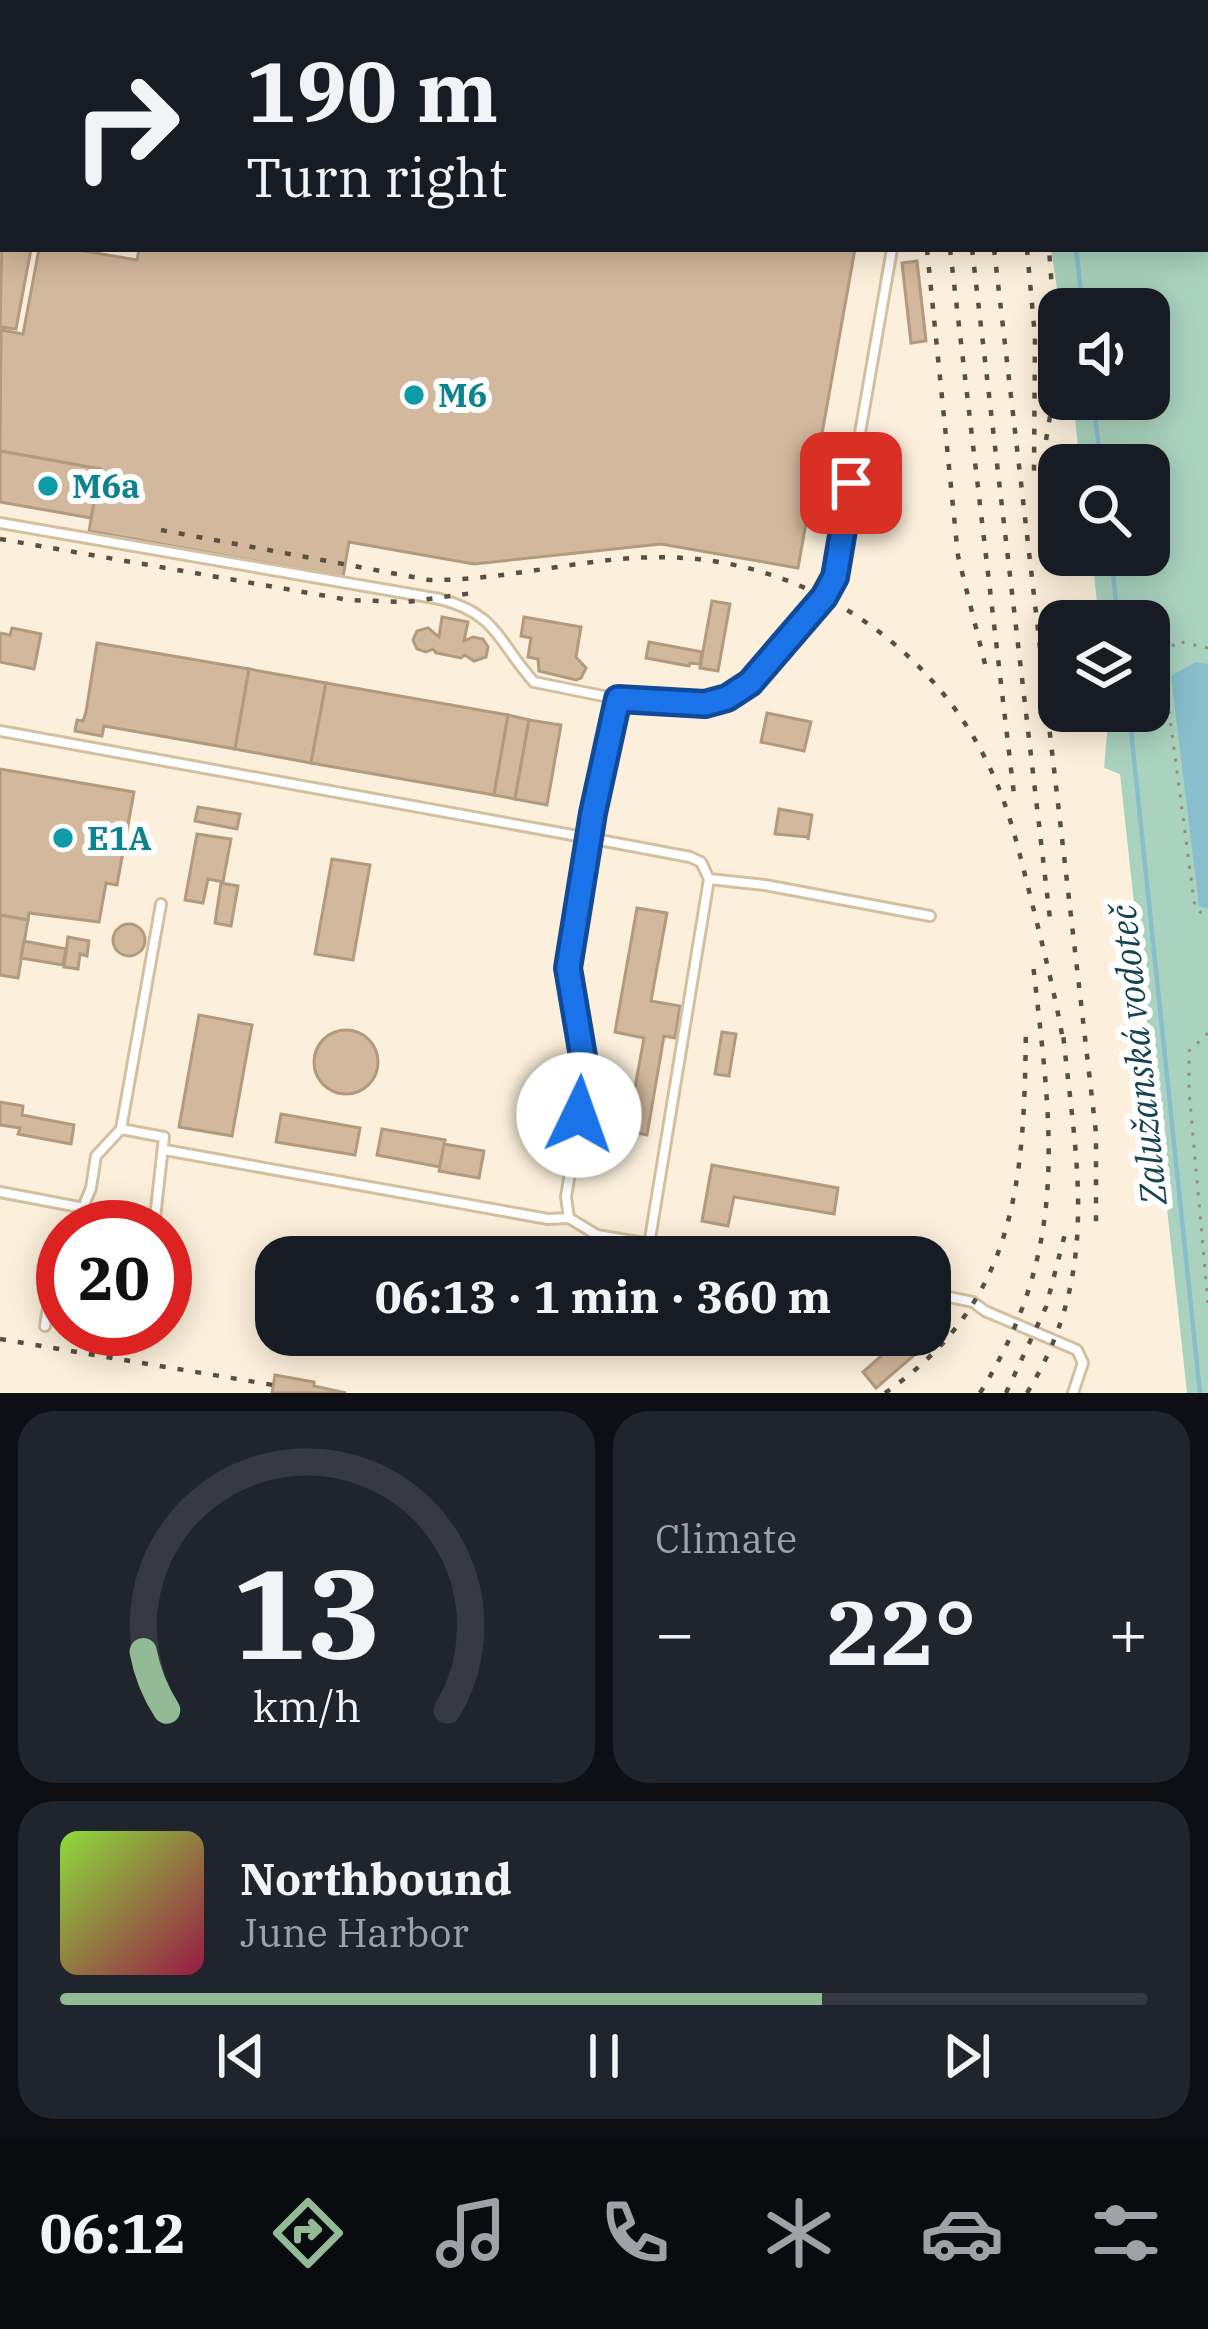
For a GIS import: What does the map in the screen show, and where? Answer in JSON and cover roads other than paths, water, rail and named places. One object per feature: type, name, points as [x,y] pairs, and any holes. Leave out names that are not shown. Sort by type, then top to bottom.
[{"type":"lane","points":[[0,523],[470,607],[488,620],[534,682],[618,699],[680,705],[727,698],[761,671],[824,597],[835,577],[891,252]]},
{"type":"lane","points":[[569,1218],[566,1196],[586,1074],[568,968],[618,699]]},
{"type":"lane","points":[[0,731],[690,856],[701,862],[709,879],[650,1236]]},
{"type":"lane","points":[[709,879],[765,884],[930,916]]},
{"type":"lane","points":[[86,1200],[96,1156],[121,1129],[161,904]]},
{"type":"lane","points":[[121,1129],[164,1137],[158,1200]]},
{"type":"lane","points":[[165,1150],[548,1219],[569,1218],[602,1236]]},
{"type":"lane","points":[[0,1192],[42,1200]]},
{"type":"lane","points":[[951,1297],[973,1302],[1077,1350],[1083,1363],[1073,1393]]},
{"type":"water","points":[[1196,662],[1208,664],[1208,909],[1199,906],[1171,676]]},
{"type":"waterway","name":"Zalužanská vodoteč","points":[[1076,252],[1081,288]]},
{"type":"waterway","name":"Zalužanská vodoteč","points":[[1096,420],[1098,444]]},
{"type":"waterway","name":"Zalužanská vodoteč","points":[[1113,576],[1116,600]]},
{"type":"waterway","name":"Zalužanská vodoteč","points":[[1131,732],[1200,1393]]},
{"type":"railway","points":[[927,252],[958,556],[985,664]]},
{"type":"railway","points":[[950,252],[1015,803]]},
{"type":"railway","points":[[972,252],[1050,919]]},
{"type":"railway","points":[[994,252],[1096,1133],[1096,1227]]},
{"type":"railway","points":[[1027,252],[1035,337],[1034,471]]},
{"type":"railway","points":[[1046,440],[1058,369],[1049,252]]},
{"type":"railway","points":[[161,530],[429,580],[620,559],[684,558],[732,564],[822,596],[863,620],[935,684],[988,764],[1019,850],[1064,1046]]},
{"type":"railway","points":[[0,539],[349,600],[407,602],[480,592]]},
{"type":"railway","points":[[980,1393],[1030,1286],[1042,1235],[1048,1132],[1033,964]]},
{"type":"railway","points":[[885,1393],[930,1356],[964,1317],[989,1275],[1006,1230],[1016,1182],[1026,1025]]},
{"type":"railway","points":[[1027,1393],[1051,1348],[1075,1260],[1077,1173],[1063,1033]]},
{"type":"railway","points":[[1006,1393],[1046,1307],[1066,1230]]},
{"type":"railway","points":[[0,1339],[273,1385]]},
{"type":"place","name":"M6","points":[[414,395]]},
{"type":"place","name":"M6a","points":[[48,486]]},
{"type":"place","name":"E1A","points":[[63,838]]}]
